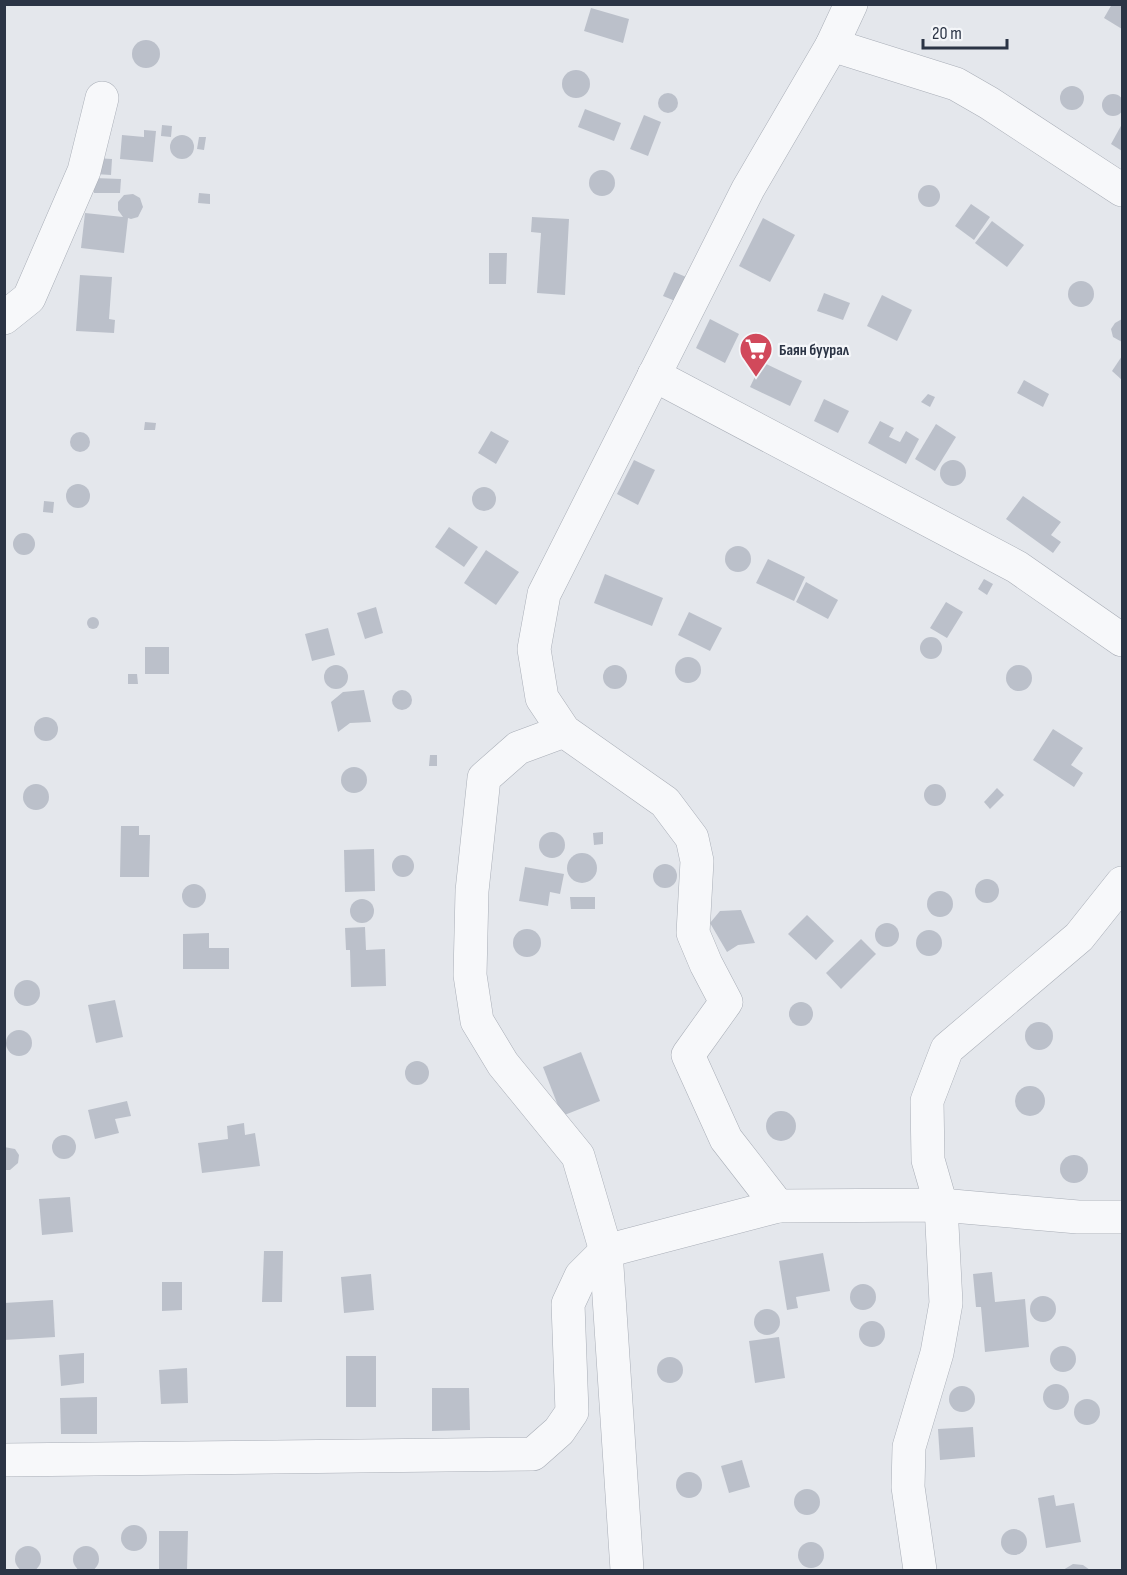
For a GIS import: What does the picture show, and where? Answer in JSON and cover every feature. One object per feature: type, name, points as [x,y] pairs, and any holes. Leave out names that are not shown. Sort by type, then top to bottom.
[{"type":"street","points":[[778,1206],[726,1139],[688,1055],[726,1002],[693,933],[697,861],[692,838],[665,802],[564,731],[542,698],[534,649],[544,594],[748,189],[832,45],[852,4]]},
{"type":"street","points":[[832,45],[956,84],[1122,190]]},
{"type":"street","points":[[4,318],[29,298],[84,171],[102,98]]},
{"type":"street","points":[[654,375],[1017,567],[1122,640]]},
{"type":"street","points":[[564,731],[518,748],[484,778],[472,891],[470,975],[477,1021],[503,1064],[578,1156],[606,1251],[627,1570]]},
{"type":"street","points":[[920,1570],[908,1487],[909,1447],[937,1353],[946,1303],[941,1204],[928,1160],[927,1101],[947,1049],[1079,937],[1122,883]]},
{"type":"street","points":[[4,1460],[533,1454],[559,1431],[572,1412],[568,1304],[581,1276],[606,1251],[778,1206],[941,1204],[1078,1217],[1122,1217]]},
{"type":"building","points":[[1112,4],[1122,4],[1122,29],[1104,18]]},
{"type":"building","points":[[591,8],[629,19],[623,43],[584,31]]},
{"type":"building","points":[[146,40],[156,44],[160,54],[156,64],[146,68],[136,64],[132,54],[136,44]]},
{"type":"building","points":[[576,70],[586,74],[590,84],[586,94],[576,98],[566,94],[562,84],[566,74]]},
{"type":"building","points":[[1072,86],[1081,89],[1084,98],[1081,107],[1072,110],[1063,107],[1060,98],[1063,89]]},
{"type":"building","points":[[668,93],[675,96],[678,103],[675,110],[668,113],[661,110],[658,103],[661,96]]},
{"type":"building","points":[[1113,94],[1121,97],[1124,105],[1121,113],[1113,116],[1105,113],[1102,105],[1105,97]]},
{"type":"building","points":[[585,109],[621,123],[614,141],[578,127]]},
{"type":"building","points":[[644,115],[661,122],[648,156],[630,149]]},
{"type":"building","points":[[1122,124],[1122,151],[1111,144]]},
{"type":"building","points":[[162,125],[172,126],[171,137],[161,136]]},
{"type":"building","points":[[144,130],[156,131],[153,162],[120,159],[122,135],[144,137]]},
{"type":"building","points":[[182,135],[190,139],[194,147],[190,155],[182,159],[174,155],[170,147],[174,139]]},
{"type":"building","points":[[199,137],[206,137],[204,150],[197,149]]},
{"type":"building","points":[[95,158],[112,159],[111,175],[95,174]]},
{"type":"building","points":[[602,170],[611,174],[615,183],[611,192],[602,196],[593,192],[589,183],[593,174]]},
{"type":"building","points":[[94,178],[121,179],[120,193],[94,193]]},
{"type":"building","points":[[929,185],[937,188],[940,196],[937,204],[929,207],[921,204],[918,196],[921,188]]},
{"type":"building","points":[[199,193],[210,194],[210,204],[198,203]]},
{"type":"building","points":[[133,194],[140,198],[143,207],[138,217],[128,218],[124,253],[81,248],[85,213],[123,217],[118,210],[118,202],[124,195]]},
{"type":"building","points":[[971,204],[990,217],[974,240],[955,226]]},
{"type":"building","points":[[532,217],[569,219],[565,295],[537,293],[541,233],[531,232]]},
{"type":"building","points":[[763,218],[795,235],[770,282],[739,266]]},
{"type":"building","points":[[992,221],[1024,245],[1007,267],[975,243]]},
{"type":"building","points":[[489,253],[507,253],[506,284],[489,284]]},
{"type":"building","points":[[674,272],[691,279],[680,303],[663,296]]},
{"type":"building","points":[[80,275],[112,277],[109,319],[115,320],[114,333],[76,331]]},
{"type":"building","points":[[1081,281],[1090,285],[1094,294],[1090,303],[1081,307],[1072,303],[1068,294],[1072,285]]},
{"type":"building","points":[[824,293],[850,303],[843,320],[817,311]]},
{"type":"building","points":[[882,295],[912,310],[897,341],[867,326]]},
{"type":"building","points":[[710,319],[739,334],[725,363],[696,348]]},
{"type":"building","points":[[1122,319],[1122,342],[1113,337],[1111,329]]},
{"type":"building","points":[[1122,356],[1122,380],[1112,371]]},
{"type":"building","points":[[762,362],[802,381],[790,406],[750,387]]},
{"type":"building","points":[[1024,380],[1049,394],[1043,407],[1017,393]]},
{"type":"building","points":[[928,394],[935,397],[930,407],[921,402]]},
{"type":"building","points":[[824,399],[849,411],[838,433],[814,421]]},
{"type":"building","points":[[880,421],[894,428],[889,437],[900,442],[906,431],[919,439],[906,464],[868,443]]},
{"type":"building","points":[[145,422],[156,423],[155,430],[144,430]]},
{"type":"building","points":[[936,424],[956,437],[935,471],[915,459]]},
{"type":"building","points":[[491,431],[509,441],[496,464],[478,453]]},
{"type":"building","points":[[80,432],[87,435],[90,442],[87,449],[80,452],[73,449],[70,442],[73,435]]},
{"type":"building","points":[[634,460],[655,470],[638,505],[617,494]]},
{"type":"building","points":[[953,460],[963,463],[966,473],[963,483],[953,486],[943,483],[940,473],[943,463]]},
{"type":"building","points":[[78,484],[87,487],[90,496],[87,505],[78,508],[69,505],[66,496],[69,487]]},
{"type":"building","points":[[484,487],[493,490],[496,499],[493,508],[484,511],[475,508],[472,499],[475,490]]},
{"type":"building","points":[[1023,496],[1061,522],[1051,535],[1061,542],[1053,553],[1006,519]]},
{"type":"building","points":[[44,501],[54,502],[53,513],[43,512]]},
{"type":"building","points":[[449,527],[478,547],[464,567],[435,547]]},
{"type":"building","points":[[24,533],[32,536],[35,544],[32,552],[24,555],[16,552],[13,544],[16,536]]},
{"type":"building","points":[[738,546],[747,550],[751,559],[747,568],[738,572],[729,568],[725,559],[729,550]]},
{"type":"building","points":[[486,550],[519,572],[496,605],[464,583]]},
{"type":"building","points":[[768,559],[805,577],[794,601],[756,583]]},
{"type":"building","points":[[605,574],[663,598],[652,626],[594,603]]},
{"type":"building","points":[[984,579],[993,584],[987,595],[978,589]]},
{"type":"building","points":[[806,582],[838,600],[828,619],[796,602]]},
{"type":"building","points":[[946,602],[963,612],[947,638],[930,628]]},
{"type":"building","points":[[376,607],[383,633],[365,639],[357,613]]},
{"type":"building","points":[[689,612],[722,628],[710,651],[678,635]]},
{"type":"building","points":[[95,617],[98,618],[98,628],[91,629],[88,628],[87,621],[88,618]]},
{"type":"building","points":[[328,628],[335,655],[312,661],[305,634]]},
{"type":"building","points":[[931,637],[939,640],[942,648],[939,656],[931,659],[923,656],[920,648],[923,640]]},
{"type":"building","points":[[145,647],[169,647],[169,674],[145,674]]},
{"type":"building","points":[[688,657],[697,661],[701,670],[697,679],[688,683],[679,679],[675,670],[679,661]]},
{"type":"building","points":[[336,665],[344,669],[348,677],[344,685],[336,689],[328,685],[324,677],[328,669]]},
{"type":"building","points":[[615,665],[620,666],[626,672],[626,682],[620,688],[615,689],[610,688],[604,682],[603,677],[604,672],[610,666]]},
{"type":"building","points":[[1019,665],[1028,669],[1032,678],[1028,687],[1019,691],[1010,687],[1006,678],[1010,669]]},
{"type":"building","points":[[128,674],[137,674],[138,684],[128,684]]},
{"type":"building","points":[[364,690],[371,722],[350,723],[338,732],[331,702],[343,692]]},
{"type":"building","points":[[402,690],[409,693],[412,700],[409,707],[402,710],[395,707],[392,700],[395,693]]},
{"type":"building","points":[[46,717],[55,720],[58,729],[55,738],[46,741],[37,738],[34,729],[37,720]]},
{"type":"building","points":[[1053,729],[1083,748],[1071,765],[1083,773],[1074,787],[1033,760]]},
{"type":"building","points":[[430,755],[437,755],[437,766],[429,766]]},
{"type":"building","points":[[354,767],[363,771],[367,780],[363,789],[354,793],[345,789],[341,780],[345,771]]},
{"type":"building","points":[[36,784],[45,788],[49,797],[45,806],[36,810],[27,806],[23,797],[27,788]]},
{"type":"building","points":[[935,784],[943,787],[946,795],[943,803],[935,806],[927,803],[924,795],[927,787]]},
{"type":"building","points":[[997,788],[1004,795],[990,809],[984,802]]},
{"type":"building","points":[[121,826],[139,826],[139,835],[150,835],[149,877],[120,877]]},
{"type":"building","points":[[552,832],[561,836],[565,845],[561,854],[552,858],[543,854],[539,845],[543,836]]},
{"type":"building","points":[[603,832],[603,844],[594,845],[593,833]]},
{"type":"building","points":[[374,849],[375,891],[345,892],[344,850]]},
{"type":"building","points":[[582,853],[593,857],[597,868],[593,879],[582,883],[571,879],[567,868],[571,857]]},
{"type":"building","points":[[399,855],[407,855],[414,862],[414,870],[407,877],[399,877],[392,870],[392,862]]},
{"type":"building","points":[[665,864],[670,865],[676,871],[676,881],[670,887],[665,888],[660,887],[654,881],[653,876],[654,871],[660,865]]},
{"type":"building","points":[[525,867],[564,874],[560,894],[550,892],[548,906],[519,901]]},
{"type":"building","points":[[987,879],[992,880],[998,886],[998,896],[992,902],[987,903],[982,902],[976,896],[975,891],[976,886],[982,880]]},
{"type":"building","points":[[194,884],[199,885],[205,891],[205,901],[199,907],[194,908],[189,907],[183,901],[182,896],[183,891],[189,885]]},
{"type":"building","points":[[940,891],[949,895],[953,904],[949,913],[940,917],[931,913],[927,904],[931,895]]},
{"type":"building","points":[[570,897],[595,897],[595,909],[571,909]]},
{"type":"building","points":[[362,899],[371,902],[374,911],[371,920],[362,923],[353,920],[350,911],[353,902]]},
{"type":"building","points":[[741,910],[755,943],[738,945],[727,952],[710,923],[720,911]]},
{"type":"building","points":[[807,915],[834,941],[816,960],[788,934]]},
{"type":"building","points":[[887,923],[892,924],[898,930],[898,940],[892,946],[887,947],[882,946],[876,940],[875,935],[876,930],[882,924]]},
{"type":"building","points":[[365,927],[366,950],[385,949],[386,986],[351,987],[350,950],[346,950],[345,928]]},
{"type":"building","points":[[527,929],[537,933],[541,943],[537,953],[527,957],[517,953],[513,943],[517,933]]},
{"type":"building","points":[[929,930],[938,934],[942,943],[938,952],[929,956],[920,952],[916,943],[920,934]]},
{"type":"building","points":[[209,933],[209,948],[229,948],[229,969],[183,969],[183,934]]},
{"type":"building","points":[[861,939],[876,954],[841,989],[826,973]]},
{"type":"building","points":[[27,980],[36,984],[40,993],[36,1002],[27,1006],[18,1002],[14,993],[18,984]]},
{"type":"building","points":[[115,1000],[123,1037],[96,1043],[88,1005]]},
{"type":"building","points":[[801,1002],[806,1003],[812,1009],[812,1019],[806,1025],[801,1026],[796,1025],[790,1019],[789,1014],[790,1009],[796,1003]]},
{"type":"building","points":[[1039,1022],[1049,1026],[1053,1036],[1049,1046],[1039,1050],[1029,1046],[1025,1036],[1029,1026]]},
{"type":"building","points":[[19,1030],[28,1034],[32,1043],[28,1052],[19,1056],[10,1052],[6,1043],[10,1034]]},
{"type":"building","points":[[581,1052],[600,1101],[562,1116],[543,1067]]},
{"type":"building","points":[[417,1061],[422,1062],[428,1068],[428,1078],[422,1084],[417,1085],[412,1084],[406,1078],[405,1073],[406,1068],[412,1062]]},
{"type":"building","points":[[1030,1086],[1041,1090],[1045,1101],[1041,1112],[1030,1116],[1019,1112],[1015,1101],[1019,1090]]},
{"type":"building","points":[[127,1101],[131,1116],[115,1119],[119,1133],[95,1139],[88,1110]]},
{"type":"building","points":[[781,1111],[792,1115],[796,1126],[792,1137],[781,1141],[770,1137],[766,1126],[770,1115]]},
{"type":"building","points":[[244,1123],[245,1135],[255,1133],[260,1166],[202,1173],[198,1143],[228,1139],[227,1126]]},
{"type":"building","points":[[64,1135],[69,1136],[75,1142],[75,1152],[69,1158],[64,1159],[59,1158],[53,1152],[52,1147],[53,1142],[59,1136]]},
{"type":"building","points":[[4,1147],[15,1149],[19,1155],[18,1163],[10,1170],[4,1170]]},
{"type":"building","points":[[1074,1155],[1084,1159],[1088,1169],[1084,1179],[1074,1183],[1064,1179],[1060,1169],[1064,1159]]},
{"type":"building","points":[[70,1197],[73,1232],[42,1235],[39,1199]]},
{"type":"building","points":[[264,1251],[283,1251],[282,1302],[262,1302]]},
{"type":"building","points":[[823,1253],[830,1291],[796,1297],[798,1308],[787,1310],[779,1261]]},
{"type":"building","points":[[992,1272],[995,1302],[1025,1299],[1029,1347],[985,1352],[981,1307],[976,1307],[973,1274]]},
{"type":"building","points":[[371,1274],[374,1310],[344,1313],[341,1277]]},
{"type":"building","points":[[162,1282],[182,1282],[182,1310],[162,1311]]},
{"type":"building","points":[[863,1284],[872,1288],[876,1297],[872,1306],[863,1310],[854,1306],[850,1297],[854,1288]]},
{"type":"building","points":[[1043,1296],[1052,1300],[1056,1309],[1052,1318],[1043,1322],[1034,1318],[1030,1309],[1034,1300]]},
{"type":"building","points":[[53,1300],[55,1337],[4,1340],[4,1303]]},
{"type":"building","points":[[767,1309],[776,1313],[780,1322],[776,1331],[767,1335],[758,1331],[754,1322],[758,1313]]},
{"type":"building","points":[[872,1321],[881,1325],[885,1334],[881,1343],[872,1347],[863,1343],[859,1334],[863,1325]]},
{"type":"building","points":[[779,1337],[785,1378],[755,1383],[749,1341]]},
{"type":"building","points":[[1063,1346],[1072,1350],[1076,1359],[1072,1368],[1063,1372],[1054,1368],[1050,1359],[1054,1350]]},
{"type":"building","points":[[84,1353],[84,1383],[61,1386],[59,1355]]},
{"type":"building","points":[[346,1356],[376,1356],[376,1407],[346,1407]]},
{"type":"building","points":[[670,1357],[679,1361],[683,1370],[679,1379],[670,1383],[661,1379],[657,1370],[661,1361]]},
{"type":"building","points":[[187,1368],[188,1403],[161,1404],[159,1370]]},
{"type":"building","points":[[1056,1384],[1065,1388],[1069,1397],[1065,1406],[1056,1410],[1047,1406],[1043,1397],[1047,1388]]},
{"type":"building","points":[[962,1386],[971,1390],[975,1399],[971,1408],[962,1412],[953,1408],[949,1399],[953,1390]]},
{"type":"building","points":[[432,1388],[469,1388],[470,1430],[432,1431]]},
{"type":"building","points":[[97,1397],[97,1434],[61,1434],[60,1398]]},
{"type":"building","points":[[1087,1399],[1096,1403],[1100,1412],[1096,1421],[1087,1425],[1078,1421],[1074,1412],[1078,1403]]},
{"type":"building","points":[[973,1427],[975,1457],[940,1460],[938,1429]]},
{"type":"building","points":[[742,1460],[750,1487],[729,1493],[721,1466]]},
{"type":"building","points":[[689,1472],[698,1476],[702,1485],[698,1494],[689,1498],[680,1494],[676,1485],[680,1476]]},
{"type":"building","points":[[807,1489],[816,1493],[820,1502],[816,1511],[807,1515],[798,1511],[794,1502],[798,1493]]},
{"type":"building","points":[[1054,1495],[1056,1506],[1074,1503],[1081,1542],[1046,1548],[1038,1498]]},
{"type":"building","points":[[134,1525],[143,1529],[147,1538],[143,1547],[134,1551],[125,1547],[121,1538],[125,1529]]},
{"type":"building","points":[[1014,1529],[1023,1533],[1027,1542],[1023,1551],[1014,1555],[1005,1551],[1001,1542],[1005,1533]]},
{"type":"building","points":[[159,1531],[188,1531],[187,1570],[159,1570]]},
{"type":"building","points":[[811,1542],[820,1546],[824,1555],[820,1564],[811,1568],[802,1564],[798,1555],[802,1546]]},
{"type":"building","points":[[28,1546],[37,1550],[41,1559],[37,1568],[28,1572],[19,1568],[15,1559],[19,1550]]},
{"type":"building","points":[[86,1546],[95,1550],[99,1559],[95,1568],[86,1572],[77,1568],[73,1559],[77,1550]]},
{"type":"building","points":[[1073,1564],[1083,1565],[1090,1570],[1063,1570]]},
{"type":"place","name":"Баян буурал","points":[[756,378]]}]
